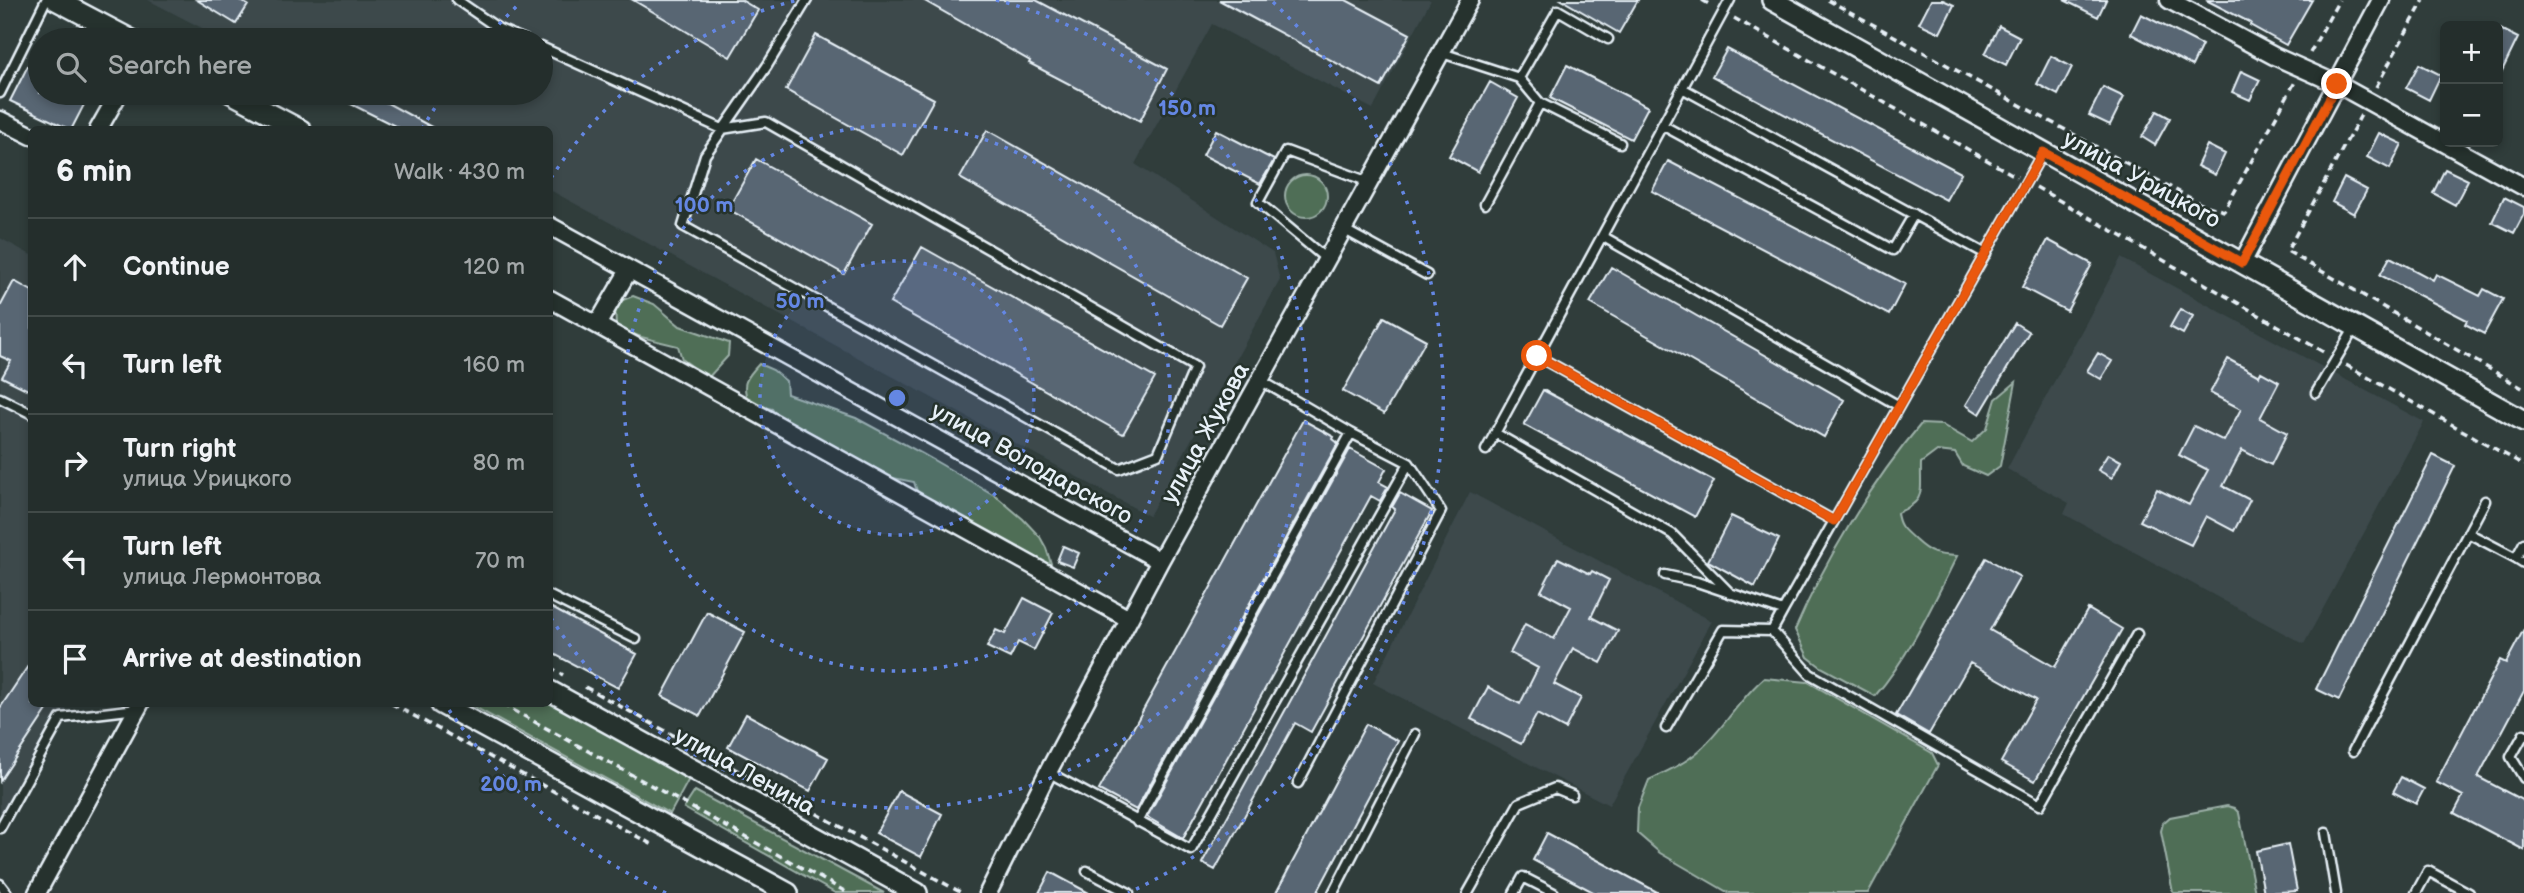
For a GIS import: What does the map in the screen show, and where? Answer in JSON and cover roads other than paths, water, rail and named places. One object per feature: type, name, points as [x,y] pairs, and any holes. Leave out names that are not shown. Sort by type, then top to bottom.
[{"type":"street","points":[[55,0],[109,28]]},
{"type":"street","name":"улица Жукова","points":[[988,893],[1048,772],[1160,561],[1470,0]]},
{"type":"street","name":"улица Урицкого","points":[[1772,0],[2524,422]]},
{"type":"street","points":[[2169,0],[2301,70],[2337,84],[2524,187]]},
{"type":"street","points":[[2242,263],[2381,0]]},
{"type":"street","points":[[100,126],[112,105]]},
{"type":"street","points":[[254,105],[293,126]]},
{"type":"street","points":[[0,120],[28,134]]},
{"type":"street","name":"улица Володарского","points":[[553,228],[1160,561]]},
{"type":"street","points":[[597,325],[629,270]]},
{"type":"street","points":[[553,301],[1129,619]]},
{"type":"street","name":"улица Ленина","points":[[553,693],[917,893]]},
{"type":"street","points":[[37,893],[137,707]]},
{"type":"street","points":[[447,707],[789,893]]},
{"type":"lane","points":[[32,28],[46,0]]},
{"type":"lane","points":[[457,0],[498,28]]},
{"type":"lane","points":[[553,52],[722,129],[766,122],[1195,367],[1158,454],[1119,469],[683,226],[705,155],[722,129],[767,66],[807,0]]},
{"type":"lane","points":[[1486,450],[1730,0]]},
{"type":"lane","points":[[1519,78],[1558,10],[1608,39]]},
{"type":"lane","points":[[0,93],[28,36]]},
{"type":"lane","points":[[1442,53],[1519,78],[1539,103],[1620,144]]},
{"type":"lane","points":[[1682,89],[1986,254]]},
{"type":"lane","points":[[1485,204],[1539,103]]},
{"type":"lane","points":[[1662,125],[1893,250],[1914,214]]},
{"type":"lane","points":[[1326,259],[1258,202],[1286,151],[1369,182]]},
{"type":"lane","points":[[1772,631],[2043,152]]},
{"type":"lane","points":[[1343,229],[1427,275]]},
{"type":"lane","points":[[1602,236],[1899,406]]},
{"type":"lane","points":[[2316,393],[2355,327]]},
{"type":"lane","points":[[1537,356],[1834,521]]},
{"type":"lane","points":[[1261,380],[1351,433],[1409,463],[1441,510],[1298,783]]},
{"type":"lane","points":[[0,398],[28,412]]},
{"type":"lane","points":[[1137,822],[1351,433]]},
{"type":"lane","points":[[1495,433],[1672,534],[1734,596]]},
{"type":"lane","points":[[1048,772],[1191,850],[1409,463]]},
{"type":"lane","points":[[2353,751],[2485,501]]},
{"type":"lane","points":[[2468,533],[2520,561],[2524,543]]},
{"type":"lane","points":[[1665,575],[1697,582],[1783,611]]},
{"type":"lane","points":[[553,598],[636,639]]},
{"type":"lane","points":[[1666,727],[1723,630],[1772,631],[1810,674],[2040,805],[2137,635]]},
{"type":"lane","points":[[0,828],[61,718],[132,707]]},
{"type":"lane","points":[[1333,893],[1415,734]]},
{"type":"lane","points":[[2524,734],[2511,757],[2524,778]]},
{"type":"lane","points":[[1468,893],[1519,803],[1555,788],[1572,795]]},
{"type":"lane","points":[[2326,833],[2336,893]]},
{"type":"lane","points":[[1087,871],[1129,893]]},
{"type":"lane","points":[[2416,893],[2428,871],[2469,893]]},
{"type":"lane","points":[[1514,893],[1523,877],[1554,893]]},
{"type":"lane","points":[[0,884],[7,893]]}]
